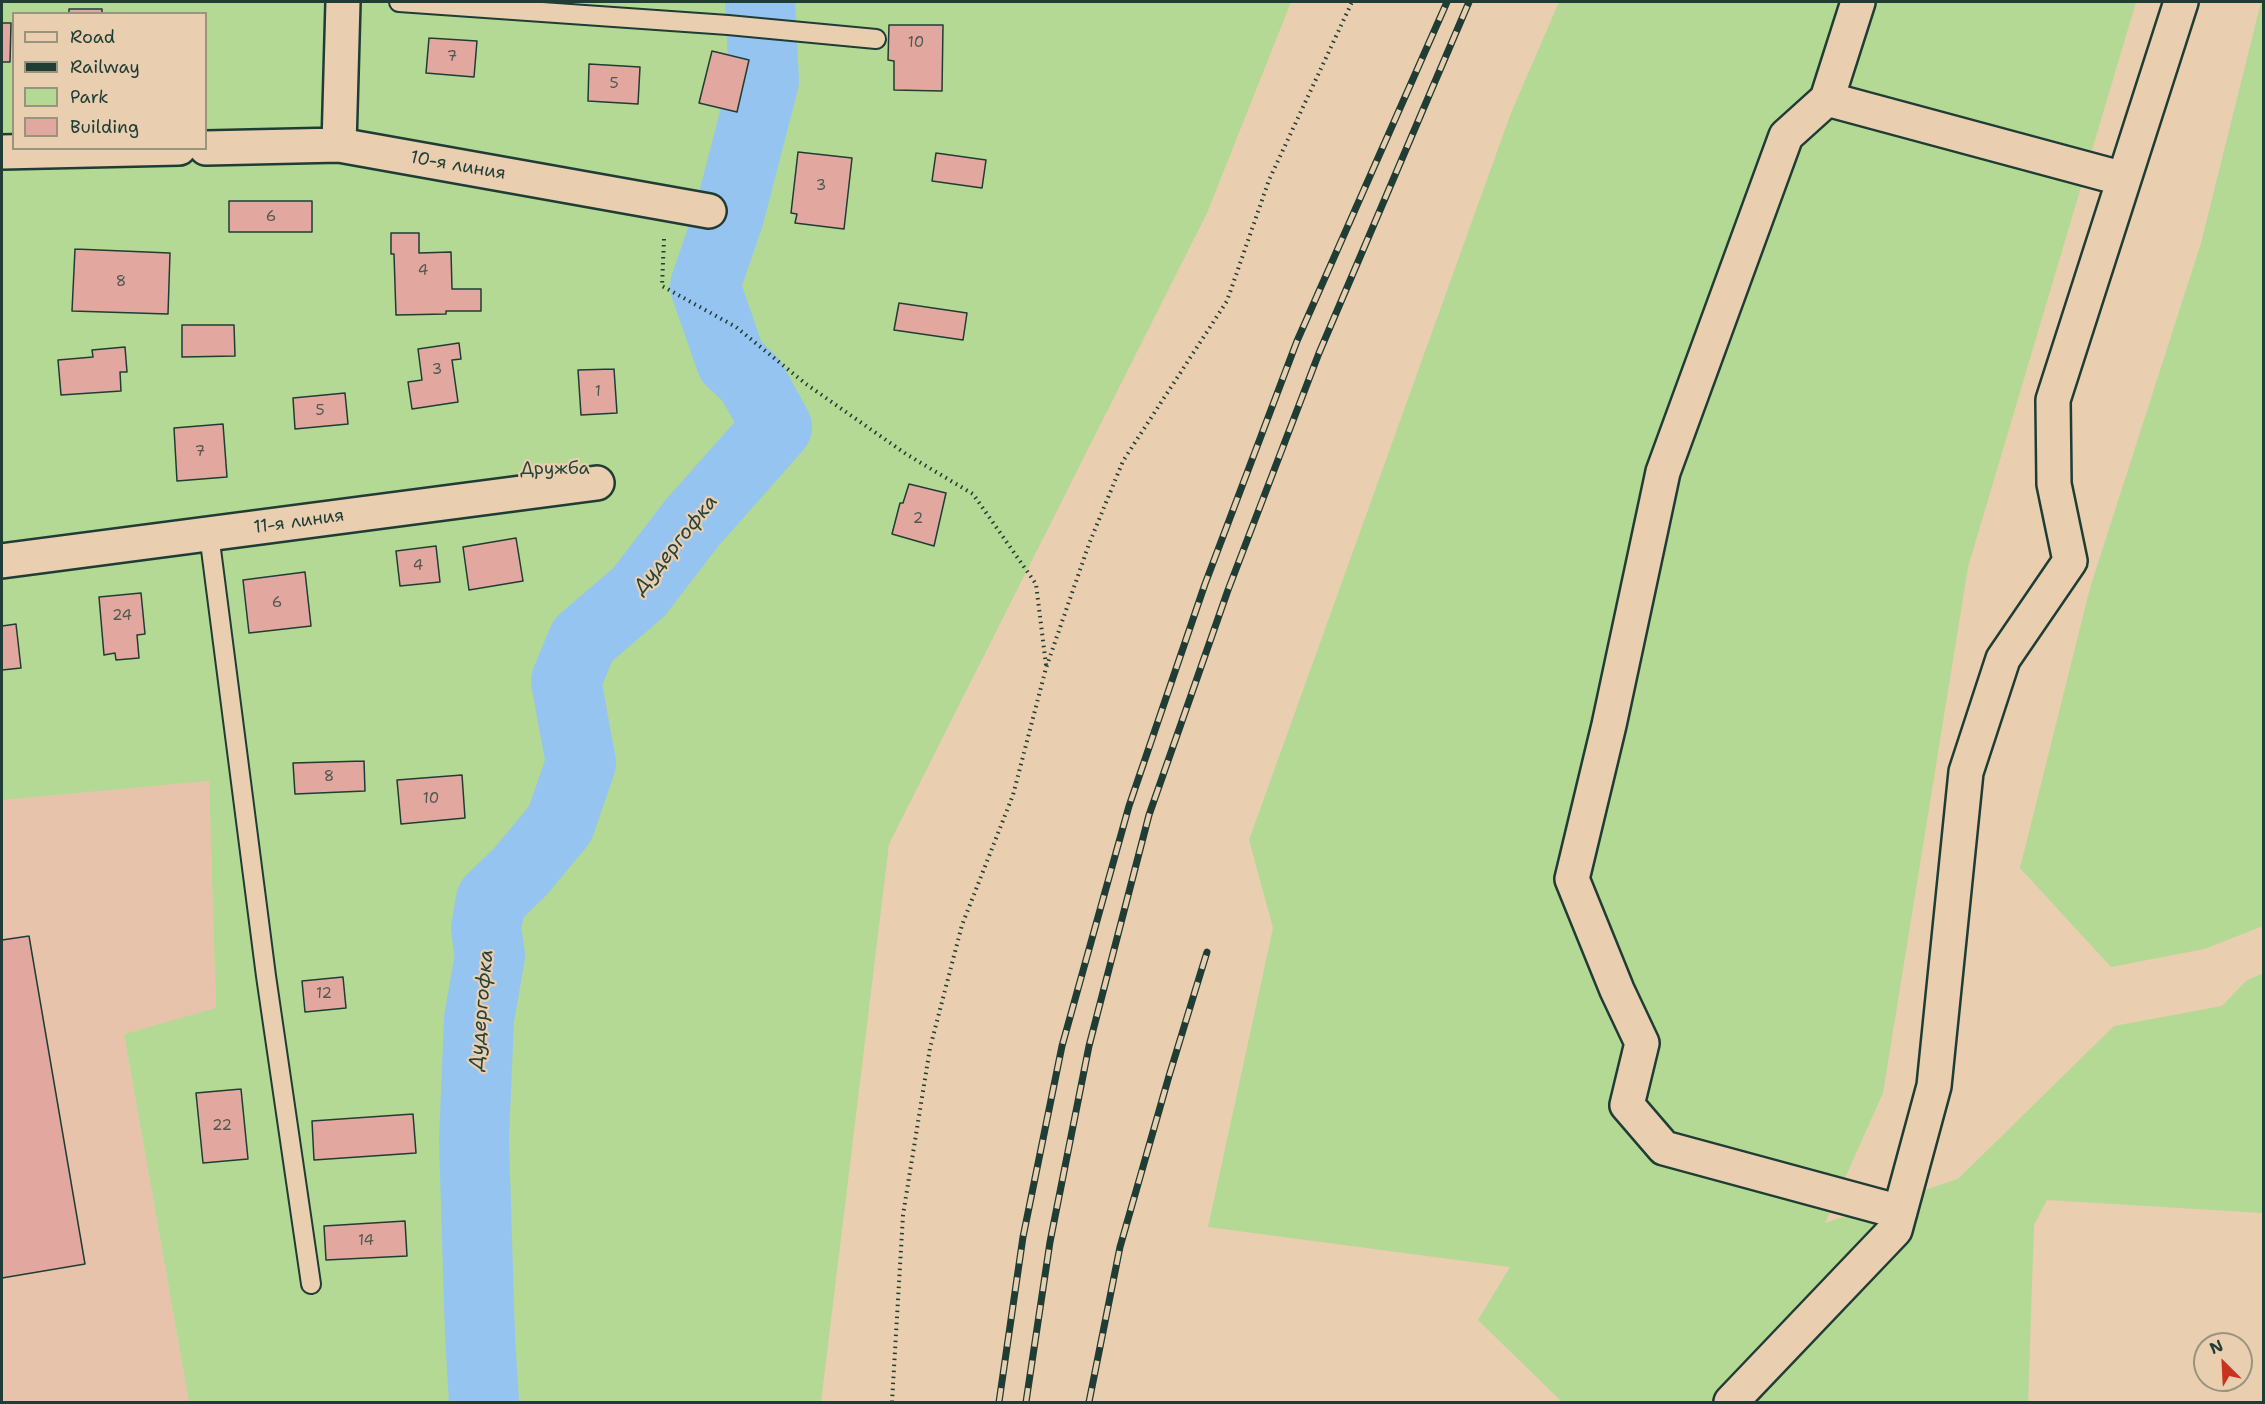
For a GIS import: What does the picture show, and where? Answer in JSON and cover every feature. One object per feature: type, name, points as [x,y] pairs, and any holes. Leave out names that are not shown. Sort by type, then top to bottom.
[{"type":"street","points":[[339,145],[343,2]]},
{"type":"street","points":[[1858,2],[1827,99],[1786,136],[1663,472],[1609,725],[1572,879],[1617,990],[1642,1043],[1627,1105],[1664,1148],[1900,1212]]},
{"type":"street","points":[[1731,1402],[1895,1230],[1934,1086],[1966,772],[2004,658],[2070,561],[2054,484],[2053,400],[2181,2]]},
{"type":"street","points":[[1827,99],[2124,179]]},
{"type":"street","name":"10-я линия","points":[[207,148],[339,145],[709,211]]},
{"type":"street","points":[[2,152],[90,150]]},
{"type":"street","name":"11-я линия","points":[[2,561],[597,483]]},
{"type":"lane","points":[[399,2],[728,25],[876,39]]},
{"type":"lane","points":[[209,534],[266,976],[310,1284]]},
{"type":"path","points":[[892,1402],[903,1215],[930,1048],[962,925],[1013,795],[1046,668],[1089,544],[1123,461],[1227,302],[1269,180],[1352,2]]},
{"type":"path","points":[[666,202],[662,286],[736,327],[806,384],[906,454],[973,494],[1036,584],[1046,668]]},
{"type":"shaded area","points":[[209,781],[216,1009],[124,1034],[189,1402],[2,1402],[2,800]]},
{"type":"green space","name":"Дружба","points":[[2,2],[1291,2],[1207,213],[889,844],[821,1402],[189,1402],[124,1034],[216,1008],[209,781],[2,800]]},
{"type":"green space","points":[[1559,2],[2136,2],[1968,567],[1883,1093],[1825,1223],[1958,1179],[2114,1026],[2222,1006],[2246,981],[2263,973],[2263,1213],[2047,1200],[2034,1225],[2028,1402],[1562,1402],[1478,1320],[1510,1267],[1208,1227],[1273,928],[1249,840],[1511,113]]},
{"type":"green space","points":[[2261,2],[2264,2],[2263,926],[2204,949],[2111,967],[2020,868],[2090,588],[2201,243]]},
{"type":"building","points":[[69,9],[102,9],[102,12],[69,12]]},
{"type":"building","points":[[2,23],[11,23],[10,62],[2,62]]},
{"type":"building","points":[[889,25],[943,25],[942,91],[894,90],[894,61],[888,60]]},
{"type":"building","points":[[429,38],[477,41],[474,77],[426,73]]},
{"type":"building","points":[[712,51],[749,60],[737,112],[699,103]]},
{"type":"building","points":[[589,64],[640,67],[638,104],[588,101]]},
{"type":"building","points":[[798,152],[852,158],[844,229],[795,223],[797,214],[791,213]]},
{"type":"building","points":[[936,153],[986,160],[982,188],[932,181]]},
{"type":"building","points":[[229,201],[312,201],[312,232],[229,232]]},
{"type":"building","points":[[391,233],[419,233],[419,253],[451,252],[452,289],[481,289],[481,311],[396,315]]},
{"type":"building","points":[[75,249],[170,253],[168,314],[72,311]]},
{"type":"building","points":[[899,303],[967,313],[963,340],[894,330]]},
{"type":"building","points":[[182,325],[234,325],[235,356],[182,357]]},
{"type":"building","points":[[459,343],[461,359],[452,360],[458,402],[412,409],[408,382],[422,380],[418,349]]},
{"type":"building","points":[[125,347],[127,372],[120,372],[121,391],[61,395],[58,360],[93,357],[92,350]]},
{"type":"building","points":[[614,369],[617,413],[581,415],[578,370]]},
{"type":"building","points":[[345,393],[348,424],[295,429],[293,398]]},
{"type":"building","points":[[223,424],[227,477],[177,481],[174,428]]},
{"type":"building","points":[[909,484],[946,493],[934,546],[892,534],[900,503],[903,503]]},
{"type":"building","points":[[516,538],[523,581],[469,590],[463,547]]},
{"type":"building","points":[[436,546],[440,582],[400,586],[396,551]]},
{"type":"building","points":[[305,572],[311,626],[249,633],[243,580]]},
{"type":"building","points":[[141,593],[145,634],[137,635],[139,658],[116,660],[115,653],[104,655],[99,597]]},
{"type":"building","points":[[16,624],[21,668],[2,670],[2,626]]},
{"type":"building","points":[[364,761],[365,791],[295,794],[293,763]]},
{"type":"building","points":[[462,775],[465,818],[401,824],[397,780]]},
{"type":"building","points":[[29,936],[85,1264],[2,1278],[2,940]]},
{"type":"building","points":[[343,977],[346,1008],[305,1012],[302,981]]},
{"type":"building","points":[[241,1089],[248,1159],[203,1163],[196,1093]]},
{"type":"building","points":[[413,1114],[416,1153],[314,1160],[312,1121]]},
{"type":"building","points":[[405,1221],[407,1256],[326,1260],[324,1226]]},
{"type":"waterway","name":"Дудергофка","points":[[484,1402],[474,1140],[479,1019],[490,956],[486,928],[491,900],[520,872],[560,824],[581,763],[566,681],[583,640],[639,592],[692,523],[777,427],[751,380],[731,361],[705,286],[729,216],[764,81],[760,2]]},
{"type":"railway","points":[[999,1402],[1023,1237],[1062,1046],[1129,806],[1205,584],[1297,341],[1447,2]]},
{"type":"railway","points":[[1026,1402],[1050,1242],[1089,1046],[1149,815],[1228,590],[1319,353],[1469,2]]},
{"type":"railway","points":[[1089,1402],[1120,1247],[1207,952]]}]
